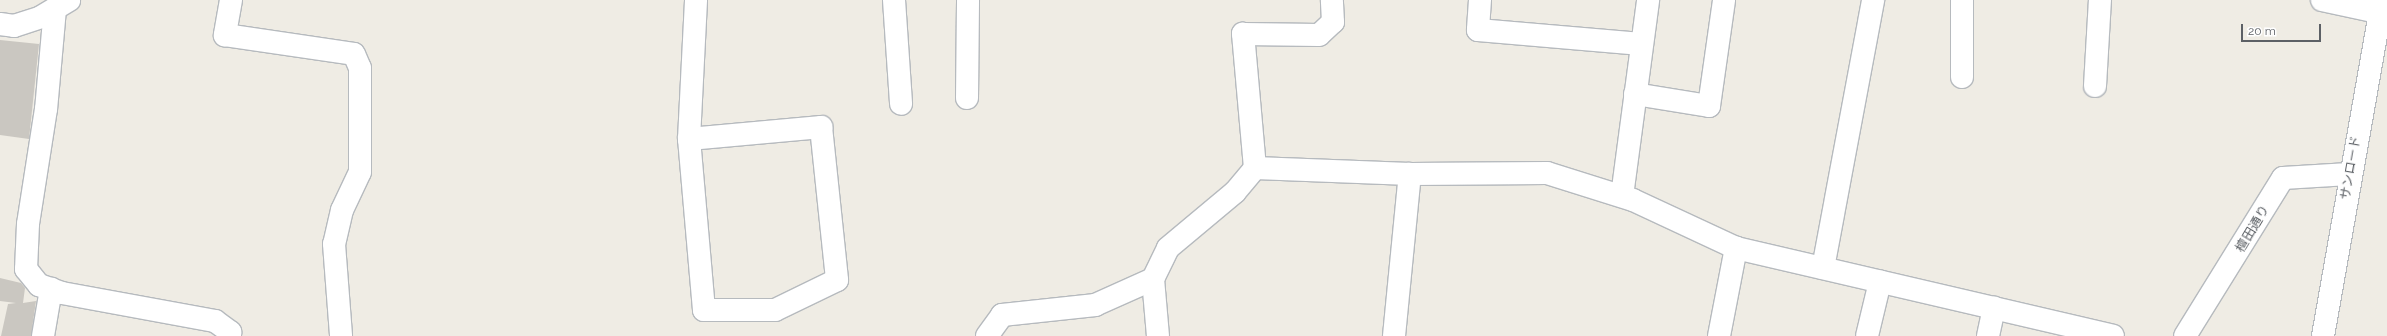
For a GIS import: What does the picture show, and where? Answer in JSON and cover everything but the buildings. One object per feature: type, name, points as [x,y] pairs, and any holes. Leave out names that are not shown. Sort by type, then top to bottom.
[{"type":"street","points":[[231,0],[225,35],[354,54],[360,68],[360,172],[342,210],[334,244],[341,336]]},
{"type":"street","points":[[689,139],[821,126],[837,280],[775,310],[704,310],[689,139],[696,0]]},
{"type":"street","points":[[894,0],[901,104]]},
{"type":"street","points":[[967,98],[968,0]]},
{"type":"street","points":[[1158,336],[1153,279],[1168,248],[1235,192],[1255,168],[1243,34],[1319,35],[1333,22],[1332,0]]},
{"type":"street","points":[[1480,0],[1478,30],[1641,44]]},
{"type":"street","points":[[1622,196],[1648,0]]},
{"type":"street","points":[[1635,94],[1708,106],[1724,0]]},
{"type":"street","points":[[1823,268],[1873,0]]},
{"type":"street","points":[[1962,0],[1962,77]]},
{"type":"street","points":[[2094,86],[2100,0]]},
{"type":"street","points":[[2322,0],[2383,9]]},
{"type":"street","points":[[0,24],[14,26],[62,4]]},
{"type":"street","points":[[62,4],[28,224],[26,269],[39,285],[127,307],[215,320],[230,332],[230,336]]},
{"type":"street","name":"サンロード","points":[[2323,336],[2349,174],[2383,9]]},
{"type":"street","points":[[1255,168],[1410,174],[1547,173],[1622,196],[1736,248],[2113,336]]},
{"type":"street","points":[[1394,336],[1410,174]]},
{"type":"street","name":"檀田通り","points":[[2185,336],[2283,178],[2349,174]]},
{"type":"street","points":[[1719,336],[1736,248]]},
{"type":"street","points":[[987,336],[1002,315],[1095,305],[1153,279]]},
{"type":"street","points":[[1867,336],[1880,282]]},
{"type":"street","points":[[43,336],[51,288]]},
{"type":"street","points":[[1988,336],[1994,308]]}]
